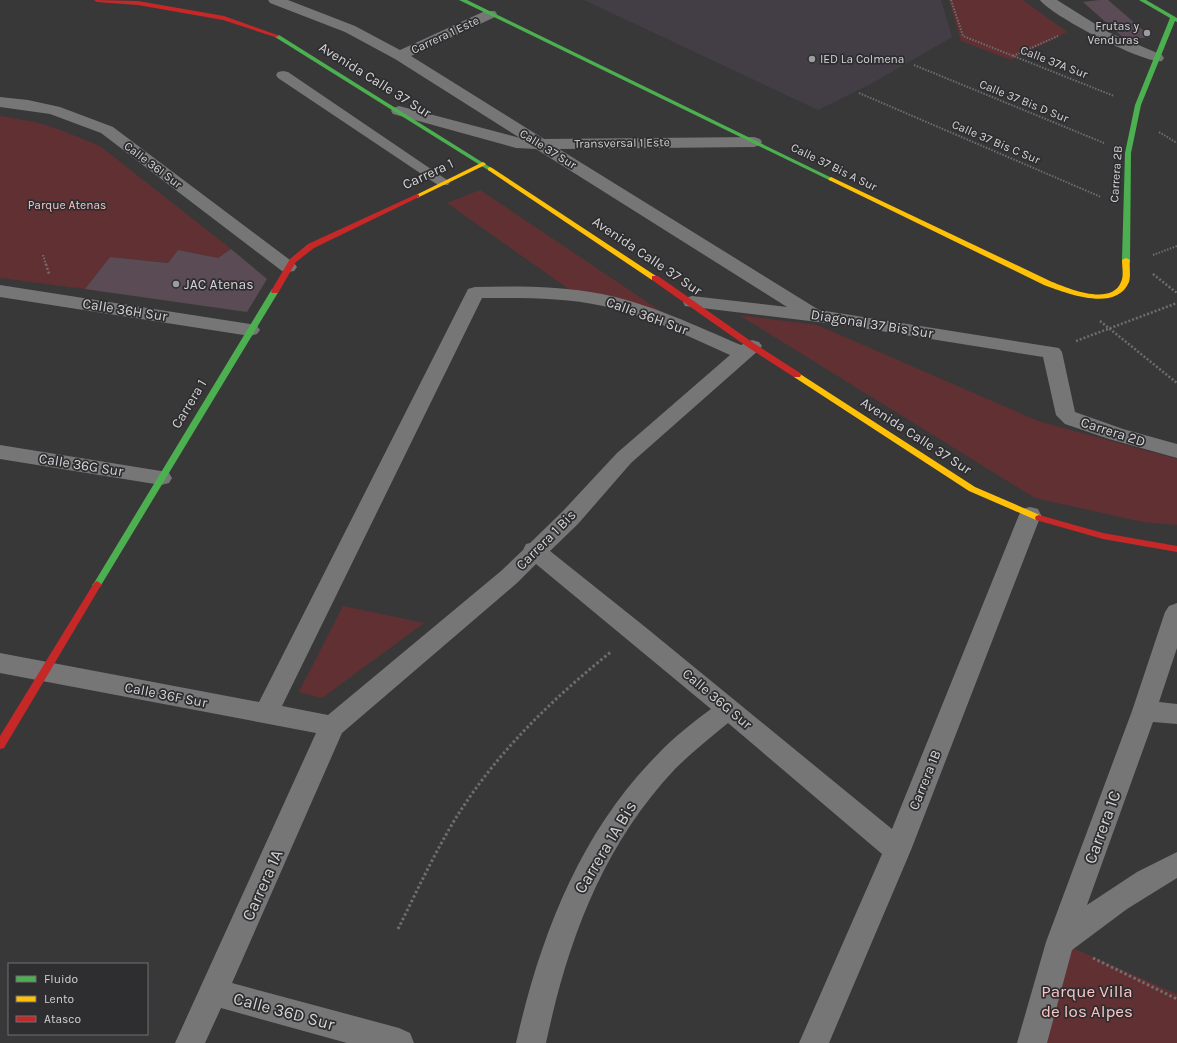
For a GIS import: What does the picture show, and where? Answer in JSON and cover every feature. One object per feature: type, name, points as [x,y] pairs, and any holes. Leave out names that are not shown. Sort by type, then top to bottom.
[{"type":"street","name":"Avenida Calle 37 Sur","points":[[97,0],[139,2],[224,18],[280,37],[483,164],[692,302],[747,349],[972,490],[1030,515],[1103,536],[1177,549]]},
{"type":"street","name":"Calle 37 Bis A Sur","points":[[462,0],[1047,283],[1073,293]]},
{"type":"street","points":[[1047,0],[1103,35],[1157,58]]},
{"type":"street","points":[[1142,0],[1175,19]]},
{"type":"street","name":"Calle 37 Sur","points":[[281,1],[350,30],[400,56],[813,315]]},
{"type":"street","name":"Carrera 1 Este","points":[[400,56],[490,14]]},
{"type":"street","name":"Carrera 2B","points":[[1073,293],[1094,296],[1108,295],[1118,291],[1124,284],[1126,270],[1128,153],[1138,105],[1175,19]]},
{"type":"street","name":"Calle 36I Sur","points":[[0,102],[44,108],[76,117],[107,130],[288,267]]},
{"type":"street","name":"Transversal 1 Este","points":[[399,111],[516,143],[754,142]]},
{"type":"street","name":"Carrera 1","points":[[0,745],[288,267],[302,252],[311,246],[483,164]]},
{"type":"street","name":"Calle 36H Sur","points":[[0,291],[250,330]]},
{"type":"street","name":"Calle 36H Sur","points":[[266,714],[475,293],[538,292],[602,300],[629,306],[747,349]]},
{"type":"street","name":"Diagonal 37 Bis Sur","points":[[692,302],[813,315],[1052,352]]},
{"type":"street","name":"Carrera 1 Bis","points":[[332,726],[509,577],[534,550],[570,518],[624,458],[747,349]]},
{"type":"street","name":"Carrera 2D","points":[[1052,352],[1066,415],[1077,421],[1116,434],[1177,451]]},
{"type":"street","name":"Calle 36G Sur","points":[[0,452],[161,478]]},
{"type":"street","name":"Carrera 1B","points":[[814,1043],[897,850],[1030,515]]},
{"type":"street","name":"Calle 36G Sur","points":[[534,550],[636,632],[897,850]]},
{"type":"street","name":"Carrera 1C","points":[[1032,1043],[1060,942],[1144,711],[1177,612]]},
{"type":"street","name":"Calle 36F Sur","points":[[0,663],[332,726]]},
{"type":"street","name":"Carrera 1A Bis","points":[[530,1043],[550,960],[568,913],[587,870],[611,831],[637,795],[666,762],[697,733],[728,709]]},
{"type":"street","points":[[1144,711],[1177,714]]},
{"type":"street","name":"Carrera 1A","points":[[190,1043],[332,726]]},
{"type":"street","points":[[1060,942],[1105,907],[1151,877],[1177,864]]},
{"type":"street","name":"Calle 36D Sur","points":[[214,992],[399,1043]]},
{"type":"lane","points":[[283,75],[443,182]]},
{"type":"path","name":"Calle 37A Sur","points":[[951,0],[963,36],[1138,105]]},
{"type":"path","points":[[1012,56],[1067,32],[1082,22]]},
{"type":"path","name":"Calle 37 Bis D Sur","points":[[914,65],[1128,153]]},
{"type":"path","name":"Calle 37 Bis C Sur","points":[[859,93],[1126,208]]},
{"type":"path","points":[[1147,270],[1177,293]]},
{"type":"path","points":[[1073,293],[1108,329],[1177,383]]},
{"type":"path","points":[[1052,352],[1177,303]]},
{"type":"path","points":[[398,929],[454,821],[492,767],[545,707],[596,663],[636,632]]},
{"type":"path","points":[[1060,942],[1177,999]]},
{"type":"shaded area","name":"IED La Colmena","points":[[584,0],[941,0],[952,37],[876,81],[818,110]]},
{"type":"green space","points":[[949,0],[1023,0],[1067,32],[1011,60],[961,41]]},
{"type":"green space","name":"Parque Atenas","points":[[0,116],[35,122],[58,129],[100,146],[231,249],[218,258],[178,250],[168,263],[110,257],[85,289],[0,278]]},
{"type":"green space","points":[[480,190],[668,316],[573,292],[447,203]]},
{"type":"green space","points":[[739,315],[817,325],[1038,421],[1177,459],[1177,525],[1143,522],[1035,498]]},
{"type":"green space","points":[[343,606],[424,623],[322,698],[299,692]]},
{"type":"green space","name":"Parque Villa de los Alpes","points":[[1059,942],[1177,994],[1177,1043],[1030,1043]]},
{"type":"building","points":[[1108,0],[1151,37],[1126,40],[1083,2]]},
{"type":"building","name":"JAC Atenas","points":[[231,249],[267,279],[247,312],[85,289],[110,257],[168,263],[178,250],[218,258]]},
{"type":"traffic: fast","points":[[462,0],[831,179]]},
{"type":"traffic: fast","points":[[1142,0],[1177,20]]},
{"type":"traffic: fast","points":[[1126,260],[1128,153],[1138,105],[1173,18]]},
{"type":"traffic: fast","points":[[277,36],[490,169]]},
{"type":"traffic: fast","points":[[97,585],[275,291]]},
{"type":"traffic: slow","points":[[417,196],[483,164]]},
{"type":"traffic: slow","points":[[490,169],[655,278]]},
{"type":"traffic: slow","points":[[831,179],[1047,283],[1077,294],[1100,297],[1111,295],[1119,290],[1126,280],[1126,260]]},
{"type":"traffic: slow","points":[[797,375],[972,489],[1039,518]]},
{"type":"traffic: jam","points":[[97,0],[138,3],[224,18],[277,36]]},
{"type":"traffic: jam","points":[[275,291],[293,261],[311,246],[417,196]]},
{"type":"traffic: jam","points":[[655,278],[752,346],[797,375]]},
{"type":"traffic: jam","points":[[1039,518],[1103,536],[1177,549]]},
{"type":"traffic: jam","points":[[0,745],[97,585]]},
{"type":"place","name":"Frutas y Venduras","points":[[1147,33]]},
{"type":"place","name":"IED La Colmena","points":[[812,59]]},
{"type":"place","name":"JAC Atenas","points":[[176,284]]}]
